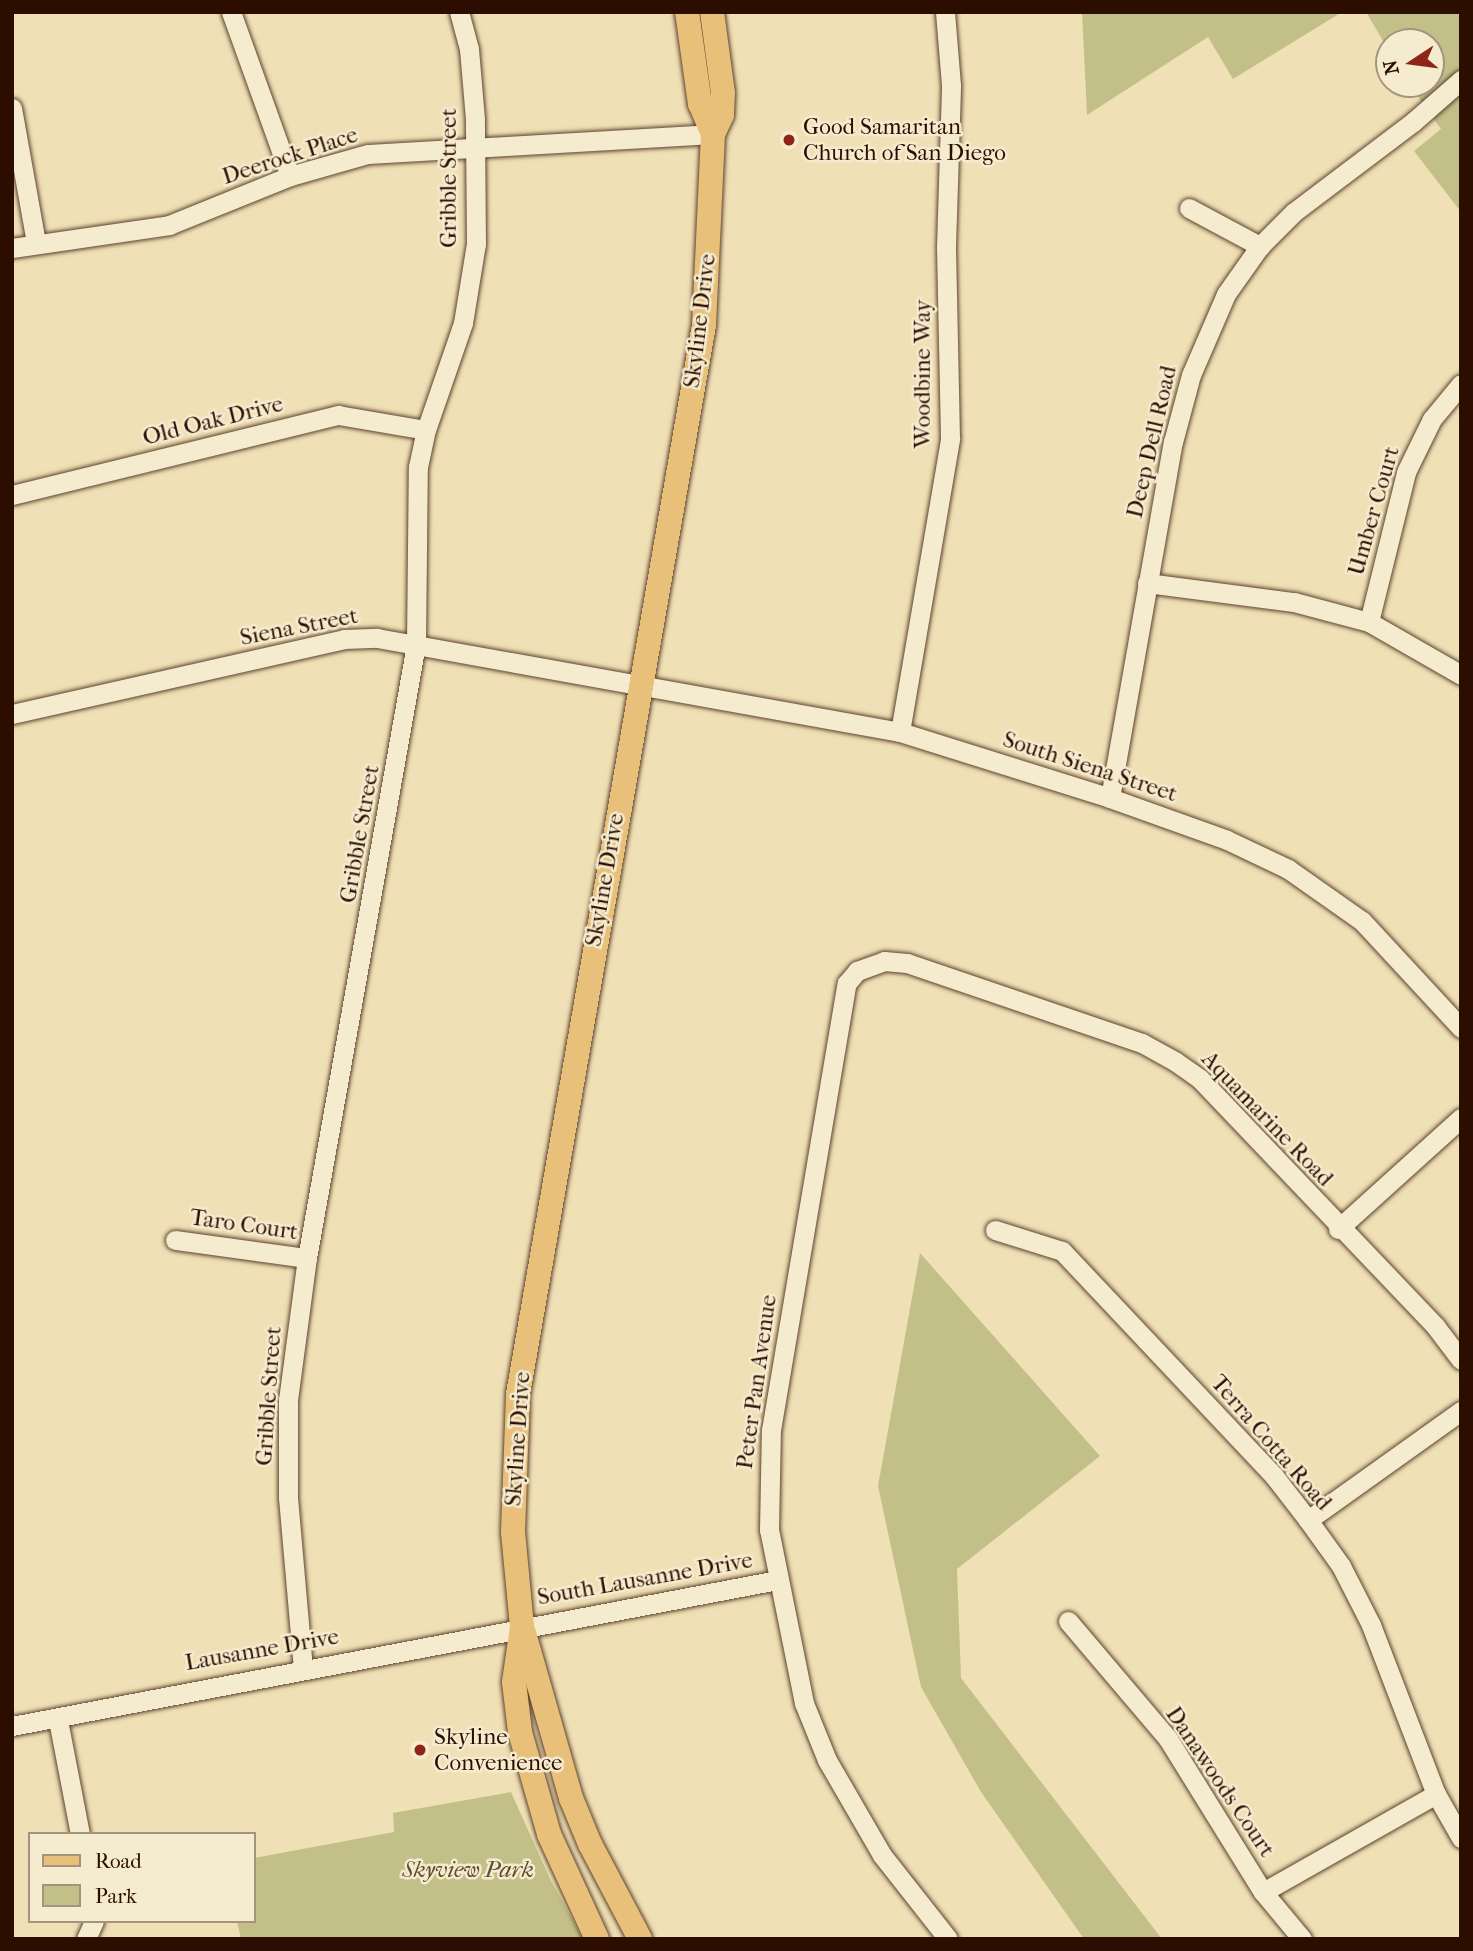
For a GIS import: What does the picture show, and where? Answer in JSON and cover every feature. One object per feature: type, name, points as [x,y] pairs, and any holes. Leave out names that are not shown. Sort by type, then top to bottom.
[{"type":"main road","name":"Skyline Drive","points":[[687,12],[700,104],[713,134]]},
{"type":"main road","name":"Skyline Drive","points":[[640,1939],[590,1844],[571,1798],[522,1627],[513,1532],[518,1394],[639,682],[704,325],[713,134],[722,115],[723,93],[712,12]]},
{"type":"main road","name":"Skyline Drive","points":[[522,1627],[514,1682],[523,1751],[549,1834],[597,1939]]},
{"type":"street","points":[[231,12],[290,176]]},
{"type":"street","name":"Gribble Street","points":[[303,1669],[287,1462],[288,1400],[307,1258],[416,644],[418,467],[426,430],[463,323],[476,244],[477,145],[469,49],[459,12]]},
{"type":"street","name":"Woodbine Way","points":[[900,732],[950,438],[946,247],[951,85],[945,12]]},
{"type":"street","name":"Deep Dell Road","points":[[1110,798],[1173,442],[1191,375],[1226,294],[1260,246],[1294,212],[1413,122],[1461,80]]},
{"type":"street","points":[[12,108],[36,243]]},
{"type":"street","name":"Deerock Place","points":[[12,248],[169,225],[290,176],[368,154],[477,145],[713,134]]},
{"type":"street","points":[[1189,208],[1260,246]]},
{"type":"street","name":"Umber Court","points":[[1368,622],[1406,472],[1432,419],[1461,384]]},
{"type":"street","name":"Old Oak Drive","points":[[12,495],[338,415],[426,430]]},
{"type":"street","points":[[1147,583],[1294,602],[1368,622],[1461,675]]},
{"type":"street","name":"Siena Street","points":[[12,714],[344,639],[416,644],[639,682]]},
{"type":"street","name":"South Siena Street","points":[[639,682],[900,732],[1110,798],[1227,839],[1314,885],[1362,921],[1461,1028]]},
{"type":"street","name":"Peter Pan Avenue","points":[[906,963],[884,961],[857,971],[847,983],[770,1441],[767,1507],[776,1580],[804,1703],[827,1759],[882,1855],[948,1939]]},
{"type":"street","name":"Aquamarine Road","points":[[906,963],[1142,1043],[1200,1079],[1338,1229],[1436,1327],[1461,1360]]},
{"type":"street","points":[[1338,1229],[1461,1118]]},
{"type":"street","name":"Terra Cotta Road","points":[[995,1230],[1062,1251],[1274,1476],[1308,1520],[1341,1566],[1371,1625],[1436,1794],[1461,1838]]},
{"type":"street","name":"Taro Court","points":[[175,1240],[307,1258]]},
{"type":"street","points":[[1308,1520],[1461,1410]]},
{"type":"street","name":"South Lausanne Drive","points":[[522,1627],[776,1580]]},
{"type":"street","name":"Danawoods Court","points":[[1068,1621],[1168,1739],[1264,1892],[1302,1939]]},
{"type":"street","name":"Lausanne Drive","points":[[12,1726],[58,1720],[167,1693],[522,1627]]},
{"type":"street","points":[[58,1720],[80,1832]]},
{"type":"street","points":[[1264,1892],[1436,1794]]},
{"type":"green space","points":[[1082,12],[1342,12],[1233,79],[1208,37],[1087,115]]},
{"type":"green space","points":[[1366,12],[1461,12],[1461,212],[1414,151],[1441,129],[1419,98],[1445,98],[1445,28],[1375,28]]},
{"type":"green space","points":[[920,1253],[1100,1456],[957,1569],[961,1678],[1162,1939],[1084,1939],[981,1792],[921,1687],[878,1486]]},
{"type":"green space","name":"Skyview Park","points":[[511,1792],[550,1879],[583,1939],[241,1939],[237,1923],[256,1923],[256,1858],[394,1832],[393,1813]]},
{"type":"place","name":"Good Samaritan Church of San Diego","points":[[789,140]]},
{"type":"place","name":"Skyline Convenience","points":[[420,1750]]}]
